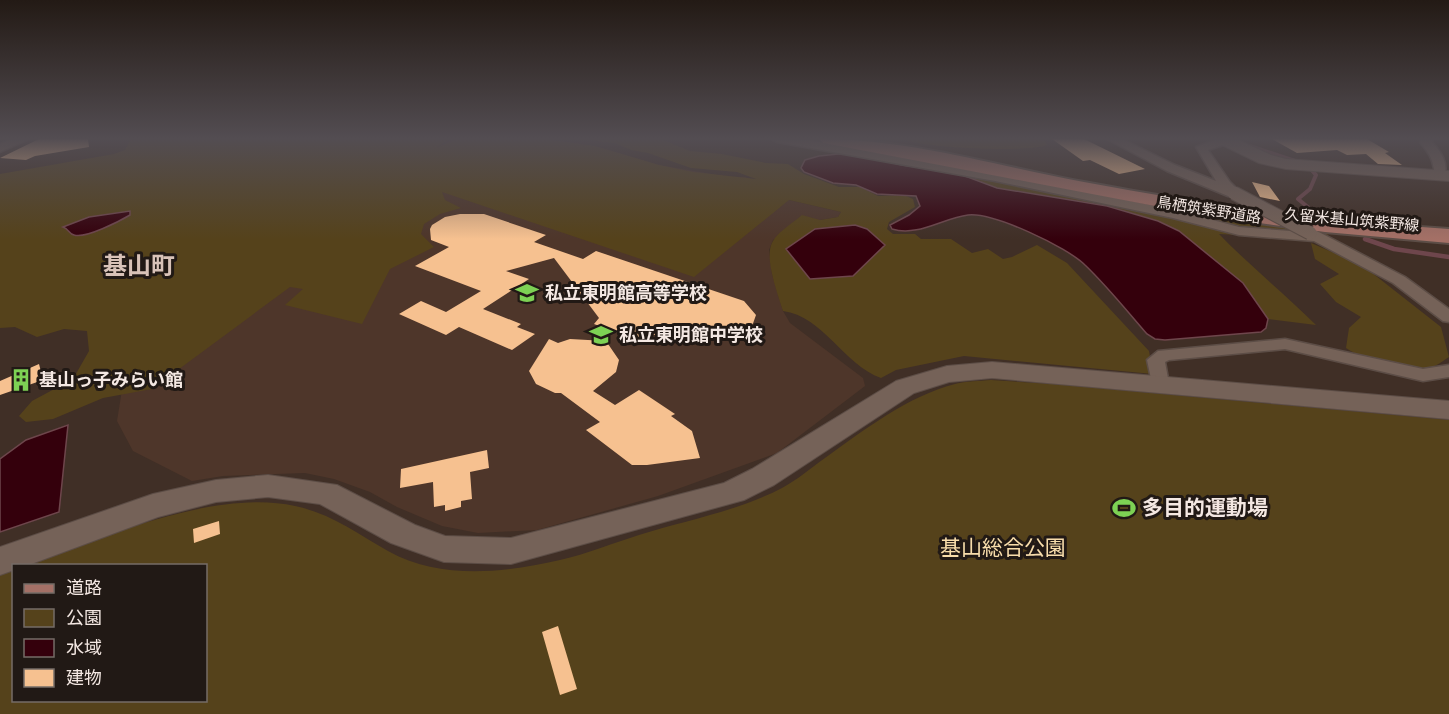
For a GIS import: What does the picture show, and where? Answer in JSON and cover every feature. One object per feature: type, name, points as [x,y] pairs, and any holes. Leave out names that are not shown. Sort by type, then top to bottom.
[{"type":"main road","name":"鳥栖筑紫野道路","points":[[1000,172],[1121,196],[1352,229],[1449,236]]},
{"type":"main road","name":"久留米基山筑紫野線","points":[[1037,172],[1252,214],[1449,229]]},
{"type":"main road","points":[[1252,214],[1449,220]]},
{"type":"main road","points":[[1252,214],[1352,233],[1449,245]]},
{"type":"street","points":[[973,172],[1174,214],[1239,231],[1314,235]]},
{"type":"street","points":[[1182,172],[1234,194],[1399,280],[1449,317]]},
{"type":"street","points":[[1217,172],[1234,194]]},
{"type":"street","points":[[1404,172],[1445,175]]},
{"type":"street","points":[[1160,384],[1156,360],[1164,355],[1286,344],[1424,375],[1449,371]]},
{"type":"street","points":[[0,561],[153,506],[216,491],[268,486],[326,493],[403,534],[444,549],[512,551],[733,492],[764,477],[905,387],[946,374],[992,370],[1449,410]]},
{"type":"shaded area","points":[[434,172],[702,172],[735,178],[745,177],[789,200],[841,212],[838,217],[820,220],[773,240],[769,250],[772,274],[783,311],[790,323],[863,378],[865,386],[777,453],[658,496],[537,530],[478,533],[442,526],[397,507],[370,492],[334,479],[305,473],[223,476],[192,481],[133,451],[117,421],[122,390]]},
{"type":"green space","points":[[696,172],[756,179],[738,172],[801,172],[839,187],[860,187],[878,196],[904,195],[913,199],[915,207],[889,222],[887,229],[893,234],[915,234],[921,239],[951,239],[972,253],[988,249],[1003,259],[1037,245],[1067,263],[1149,351],[1153,374],[964,356],[896,370],[881,378],[868,372],[810,322],[783,311],[770,265],[770,248],[773,241],[782,230],[802,215],[820,220],[838,217],[841,212],[789,200],[694,277],[442,192],[445,200],[461,208],[440,214],[424,224],[421,234],[434,247],[390,269],[362,324],[285,305],[303,289],[290,287],[152,389],[103,398],[53,419],[26,422],[19,416],[32,401],[73,379],[89,351],[87,331],[64,329],[37,337],[15,327],[0,328],[0,174]]},
{"type":"green space","points":[[952,172],[964,172],[1332,232],[1327,235],[1293,234],[1293,238],[1219,234],[1316,325],[1268,319],[1243,283],[1179,231],[1158,221],[1107,206],[997,188]]},
{"type":"green space","points":[[1311,243],[1362,265],[1441,327],[1449,357],[1431,367],[1407,369],[1375,362],[1346,348],[1349,328],[1361,317],[1336,302],[1320,284],[1339,274],[1315,259]]},
{"type":"green space","name":"基山総合公園","points":[[991,380],[1052,384],[1449,420],[1449,714],[0,714],[0,574],[12,569],[12,702],[207,702],[207,564],[27,564],[122,530],[194,510],[229,504],[263,502],[308,509],[343,525],[388,551],[429,566],[451,570],[495,571],[539,565],[580,555],[765,496],[793,481],[903,405],[938,389],[968,382]]},
{"type":"water","points":[[805,172],[952,172],[997,188],[1107,206],[1158,221],[1179,231],[1243,283],[1268,319],[1266,328],[1261,332],[1155,339],[1147,334],[1085,265],[1047,240],[994,219],[968,215],[911,231],[892,229],[890,225],[920,206],[916,196],[877,194],[856,185],[833,183]]},
{"type":"water","points":[[130,211],[130,215],[125,218],[102,229],[79,236],[71,234],[63,227],[89,217]]},
{"type":"water","points":[[855,225],[867,229],[885,245],[853,276],[810,279],[786,249],[815,229]]},
{"type":"water","points":[[68,425],[59,512],[0,532],[0,459],[26,440]]},
{"type":"building","points":[[1252,182],[1269,186],[1280,201],[1260,197]]},
{"type":"building","points":[[460,214],[484,214],[546,235],[534,242],[583,259],[596,251],[744,301],[756,315],[750,332],[717,340],[716,335],[643,335],[634,339],[594,324],[599,318],[554,258],[506,271],[529,279],[483,309],[521,324],[517,327],[535,334],[512,350],[459,327],[446,335],[399,314],[421,301],[446,312],[481,291],[415,266],[449,247],[431,240],[432,225],[445,217]]},
{"type":"building","points":[[549,339],[558,343],[570,339],[606,341],[619,360],[616,372],[593,391],[615,405],[639,390],[675,414],[671,416],[692,431],[700,458],[632,465],[586,430],[600,422],[561,393],[555,393],[536,384],[529,371]]},
{"type":"building","name":"基山っ子みらい館","points":[[39,364],[43,380],[0,395],[0,381]]},
{"type":"building","points":[[487,450],[489,468],[470,472],[472,499],[461,501],[461,507],[445,511],[445,505],[434,507],[433,482],[400,488],[401,469]]},
{"type":"building","points":[[219,521],[220,534],[194,543],[193,529]]},
{"type":"building","points":[[558,626],[577,689],[560,695],[542,632]]},
{"type":"waterway","points":[[1309,208],[1298,199],[1310,189],[1316,175],[1314,172]]},
{"type":"waterway","points":[[1365,239],[1394,249],[1449,257]]},
{"type":"place","name":"私立東明館高等学校","points":[[527,293]]},
{"type":"place","name":"私立東明館中学校","points":[[601,335]]},
{"type":"place","name":"基山っ子みらい館","points":[[21,380]]},
{"type":"place","name":"多目的運動場","points":[[1124,508]]},
{"type":"district","name":"基山町","points":[[139,266]]}]
